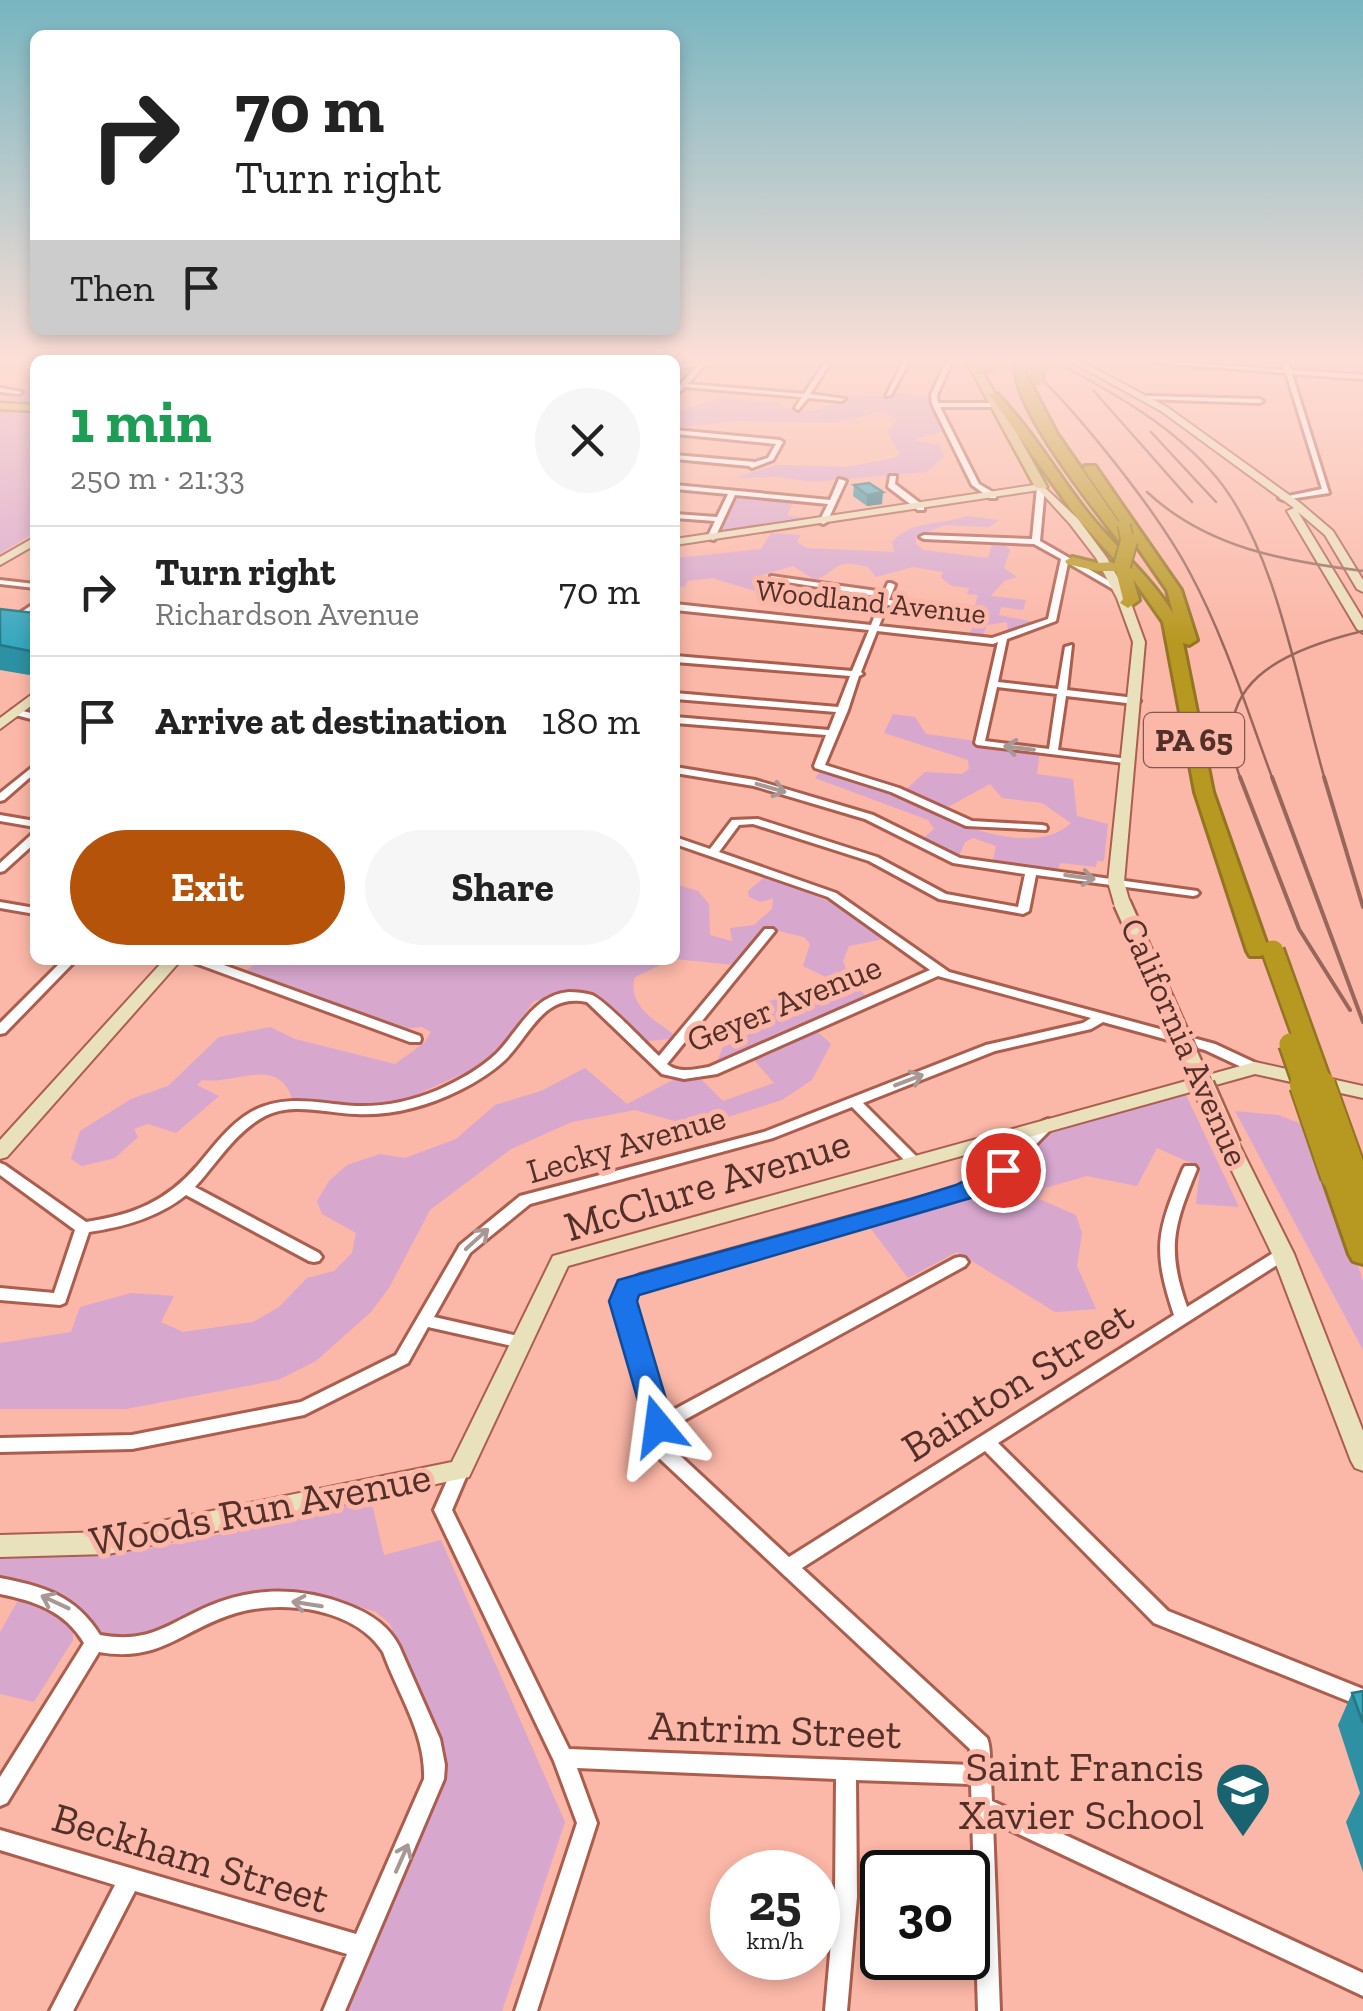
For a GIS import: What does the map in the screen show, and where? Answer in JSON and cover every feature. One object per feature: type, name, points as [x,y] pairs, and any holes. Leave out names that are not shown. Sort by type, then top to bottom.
[{"type":"highway","points":[[1041,456],[1070,498],[1111,544]]},
{"type":"highway","name":"PA 65","points":[[1051,456],[1084,510],[1151,590],[1171,622],[1204,792],[1351,1185],[1363,1254]]},
{"type":"highway","name":"PA 65","points":[[1067,456],[1102,511],[1159,581],[1185,627],[1212,776],[1266,951]]},
{"type":"highway","points":[[1081,456],[1165,574],[1182,606],[1185,627]]},
{"type":"highway","points":[[1090,469],[1124,525],[1129,542],[1118,567],[1132,600],[1125,596]]},
{"type":"highway","points":[[1069,559],[1118,567]]},
{"type":"main road","points":[[1024,456],[1041,491]]},
{"type":"street","points":[[680,457],[752,465],[773,456]]},
{"type":"street","points":[[961,456],[976,486],[993,496]]},
{"type":"street","points":[[1226,456],[1329,533],[1363,592],[1343,594]]},
{"type":"street","points":[[1284,498],[1326,491],[1314,456]]},
{"type":"street","points":[[893,478],[890,485],[921,508]]},
{"type":"street","points":[[823,522],[842,481]]},
{"type":"street","points":[[680,487],[832,502]]},
{"type":"street","points":[[1036,542],[1041,491]]},
{"type":"street","points":[[680,541],[1011,492],[1041,491],[1118,567]]},
{"type":"street","points":[[711,538],[732,492]]},
{"type":"street","points":[[1284,498],[1363,630]]},
{"type":"street","points":[[680,516],[719,518]]},
{"type":"street","points":[[924,537],[1036,542],[1125,596]]},
{"type":"street","points":[[0,562],[30,543]]},
{"type":"street","name":"Woodland Avenue","points":[[680,607],[1003,640],[1052,621],[1069,559]]},
{"type":"street","points":[[1325,562],[1348,563]]},
{"type":"street","points":[[774,578],[888,594],[951,610]]},
{"type":"street","points":[[0,582],[30,585]]},
{"type":"street","points":[[888,594],[819,766],[895,790],[970,824],[1042,828]]},
{"type":"street","name":"California Avenue","points":[[1125,596],[1138,642],[1116,882],[1230,1146],[1283,1254],[1363,1461]]},
{"type":"street","points":[[0,630],[30,609]]},
{"type":"street","points":[[1003,640],[980,743],[1128,762]]},
{"type":"street","points":[[1053,752],[1069,646]]},
{"type":"street","points":[[680,659],[858,674]]},
{"type":"street","points":[[992,684],[1135,701]]},
{"type":"street","points":[[680,696],[843,710]]},
{"type":"street","points":[[0,725],[30,700]]},
{"type":"street","points":[[15,712],[30,716]]},
{"type":"street","points":[[680,720],[833,733]]},
{"type":"street","points":[[680,771],[756,783],[870,818],[957,861],[1193,893]]},
{"type":"street","points":[[0,798],[30,772]]},
{"type":"street","points":[[0,818],[30,823]]},
{"type":"street","points":[[713,852],[731,827],[745,820],[873,858],[943,896],[1023,911],[1030,870]]},
{"type":"street","points":[[0,868],[30,841]]},
{"type":"street","points":[[680,842],[843,901],[938,971],[995,991],[1210,1047],[1255,1068],[1363,1092]]},
{"type":"street","points":[[0,905],[30,910]]},
{"type":"street","points":[[660,1064],[769,932]]},
{"type":"street","points":[[0,1030],[65,965]]},
{"type":"street","points":[[0,1152],[168,965]]},
{"type":"street","points":[[214,965],[415,1038]]},
{"type":"street","name":"Geyer Avenue","points":[[83,1228],[143,1212],[185,1188],[230,1136],[256,1115],[286,1106],[376,1111],[417,1102],[490,1066],[537,1008],[574,996],[591,999],[660,1064],[677,1075],[712,1071],[938,971]]},
{"type":"street","name":"Lecky Avenue","points":[[0,1444],[132,1442],[298,1410],[394,1365],[407,1354],[465,1249],[525,1200],[768,1135],[991,1048],[1087,1026],[1102,1017]]},
{"type":"street","name":"McClure Avenue","points":[[526,2011],[587,1823],[563,1758],[443,1510],[560,1261],[1255,1068]]},
{"type":"street","points":[[853,1102],[914,1162]]},
{"type":"street","points":[[989,2011],[984,1775],[982,1755],[974,1736],[666,1454],[623,1301],[628,1288],[965,1191],[1003,1170],[1048,1124]]},
{"type":"street","points":[[0,1168],[83,1228],[60,1300],[0,1294]]},
{"type":"street","points":[[1183,1317],[1164,1266],[1164,1241],[1190,1169]]},
{"type":"street","points":[[185,1188],[314,1257]]},
{"type":"street","name":"Bainton Street","points":[[788,1566],[1283,1254]]},
{"type":"street","points":[[658,1426],[960,1262]]},
{"type":"street","points":[[426,1321],[522,1342]]},
{"type":"street","points":[[986,1442],[1161,1617],[1363,1698]]},
{"type":"street","name":"Woods Run Avenue","points":[[0,1546],[108,1542],[460,1470]]},
{"type":"street","points":[[0,1586],[24,1590],[69,1608],[84,1622],[94,1643]]},
{"type":"street","points":[[94,1643],[148,1646],[165,1641],[225,1608],[262,1600],[306,1602],[343,1612],[359,1618],[386,1639],[434,1742],[437,1759],[425,1807],[334,2011]]},
{"type":"street","points":[[0,1796],[94,1643]]},
{"type":"street","name":"Antrim Street","points":[[563,1758],[984,1775]]},
{"type":"street","points":[[836,2011],[846,1896],[846,1770]]},
{"type":"street","points":[[985,1808],[1363,1985]]},
{"type":"street","name":"Beckham Street","points":[[0,1840],[361,1947]]},
{"type":"street","points":[[60,2011],[128,1878]]},
{"type":"shaded area","points":[[0,456],[30,456],[30,535],[0,554]]},
{"type":"shaded area","points":[[944,457],[926,472],[812,482],[776,477],[735,478],[776,465],[847,467],[894,458]]},
{"type":"shaded area","points":[[735,496],[793,502],[787,516],[814,518],[720,533]]},
{"type":"shaded area","points":[[967,516],[999,520],[989,527],[945,525],[916,537],[916,544],[923,550],[988,558],[993,541],[1002,542],[1010,550],[1004,568],[1017,577],[1004,581],[991,596],[1026,600],[1023,610],[1001,607],[999,615],[1035,622],[1008,631],[1007,622],[987,625],[983,635],[969,634],[981,613],[955,613],[975,605],[978,595],[967,594],[969,588],[952,586],[941,578],[943,572],[913,567],[876,577],[868,567],[842,565],[815,580],[793,566],[762,575],[769,581],[759,592],[712,578],[688,581],[685,587],[680,586],[680,557],[761,549],[771,533],[801,535],[797,542],[807,548],[894,552],[892,542],[908,530]]},
{"type":"shaded area","points":[[893,714],[915,717],[926,734],[1040,750],[1037,774],[1073,779],[1077,816],[1108,824],[1104,861],[1097,861],[1096,867],[1060,863],[1057,874],[992,865],[996,846],[973,838],[965,842],[957,861],[919,842],[934,829],[928,820],[815,778],[821,770],[901,794],[925,772],[962,774],[969,769],[968,760],[884,733]],"holes":[[[990,784],[1002,798],[1042,803],[1071,823],[1057,832],[1024,838],[968,827],[937,813]]]},
{"type":"shaded area","points":[[766,876],[840,906],[884,939],[849,946],[843,961],[851,981],[867,997],[809,1024],[831,1044],[812,1080],[782,1100],[696,1127],[635,1110],[572,1122],[511,1149],[430,1210],[389,1288],[371,1312],[316,1361],[278,1380],[126,1409],[0,1409],[0,1343],[71,1332],[80,1307],[131,1293],[174,1296],[161,1322],[183,1332],[253,1322],[279,1307],[307,1278],[334,1271],[352,1253],[356,1233],[322,1214],[317,1201],[329,1181],[347,1165],[380,1154],[405,1158],[456,1139],[495,1105],[541,1091],[585,1068],[627,1104],[673,1080],[702,1080],[723,1101],[774,1083],[754,1060],[733,1069],[718,1059],[723,1047],[743,1039],[757,1026],[752,1014],[759,1006],[778,999],[835,996],[838,983],[803,966],[810,944],[804,937],[766,928],[734,965],[680,960],[680,886],[698,891],[709,904],[710,935],[732,941],[730,928],[754,925],[772,909],[773,898],[761,902],[749,897],[748,891]]},
{"type":"shaded area","points":[[254,965],[660,965],[635,977],[635,997],[646,1013],[679,1038],[648,1041],[592,991],[534,1001],[491,1061],[400,1102],[380,1106],[293,1101],[278,1079],[267,1075],[202,1080],[197,1085],[219,1096],[176,1133],[148,1124],[134,1129],[138,1137],[115,1158],[82,1166],[71,1159],[80,1131],[131,1099],[168,1086],[219,1037],[270,1027],[295,1039],[395,1064],[424,1043],[431,1032],[422,1027],[399,1029],[247,970]]},
{"type":"shaded area","points":[[1186,1095],[1239,1207],[1196,1204],[1200,1167],[1157,1148],[1137,1186],[1087,1176],[1045,1188],[1039,1199],[1076,1215],[1082,1233],[1077,1266],[1096,1309],[1055,1312],[957,1252],[908,1278],[868,1225],[984,1189],[1011,1171],[1048,1132]]},
{"type":"shaded area","points":[[1235,1111],[1278,1115],[1307,1126],[1363,1280],[1363,1350]]},
{"type":"shaded area","points":[[371,1500],[384,1555],[441,1540],[565,1822],[502,2011],[342,2011],[421,1835],[444,1768],[444,1743],[419,1700],[390,1624],[376,1612],[316,1593],[275,1592],[214,1603],[159,1631],[106,1638],[73,1602],[47,1589],[0,1577],[0,1557],[102,1556],[186,1542]]},
{"type":"shaded area","points":[[20,1597],[73,1626],[73,1640],[34,1702],[0,1694],[0,1632]]},
{"type":"building","points":[[869,483],[883,492],[867,495],[854,485]]},
{"type":"building","points":[[0,609],[30,612],[30,651],[0,645]]},
{"type":"building","points":[[1363,1691],[1363,1723],[1352,1693]]},
{"type":"railway","points":[[1109,456],[1158,521],[1190,573],[1243,696]]},
{"type":"railway","points":[[1151,456],[1192,502]]},
{"type":"railway","points":[[1173,456],[1216,502]]},
{"type":"railway","points":[[1196,456],[1238,508],[1258,552]]},
{"type":"railway","points":[[1147,492],[1195,527],[1258,552]]},
{"type":"railway","points":[[1258,552],[1363,571]]},
{"type":"railway","points":[[1258,552],[1293,655]]},
{"type":"railway","points":[[1293,655],[1363,631]]},
{"type":"railway","points":[[1243,696],[1259,676],[1293,655]]},
{"type":"railway","points":[[1293,655],[1325,780]]},
{"type":"railway","points":[[1241,779],[1232,747],[1233,718],[1243,696]]},
{"type":"railway","points":[[1243,696],[1273,780]]},
{"type":"railway","points":[[1272,777],[1363,1022]]},
{"type":"railway","points":[[1324,777],[1363,907]]},
{"type":"railway","points":[[1241,779],[1299,929],[1350,1010]]},
{"type":"place","name":"Saint Francis Xavier School","points":[[1243,1839]]},
{"type":"route","points":[[658,1426],[623,1301],[633,1284],[918,1206],[965,1191],[1003,1170]]}]
